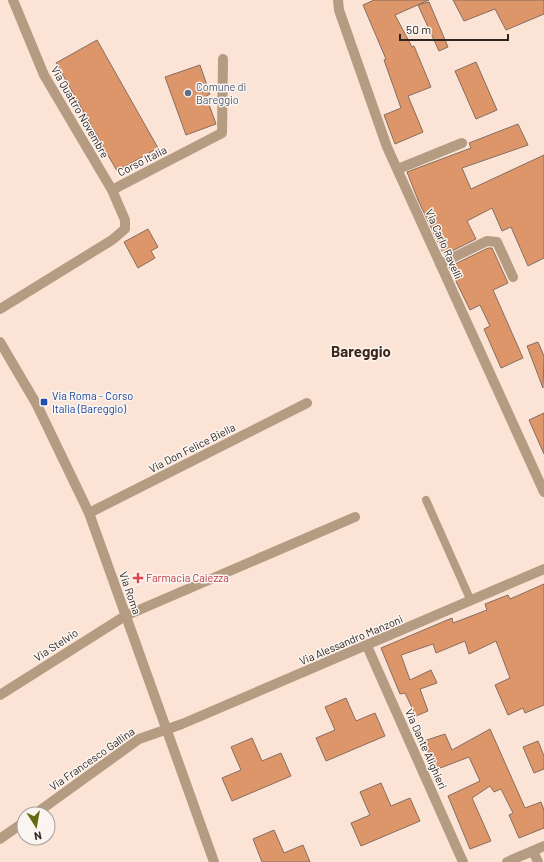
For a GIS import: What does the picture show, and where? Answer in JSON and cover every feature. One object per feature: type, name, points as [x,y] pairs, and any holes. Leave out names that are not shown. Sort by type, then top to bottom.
[{"type":"street","name":"Via Quattro Novembre","points":[[13,0],[44,75],[112,190]]},
{"type":"street","name":"Via Carlo Ravelli","points":[[338,0],[339,10],[387,147],[544,492]]},
{"type":"street","name":"Corso Italia","points":[[0,308],[112,240],[125,230],[124,220],[112,190],[222,133],[223,59]]},
{"type":"street","points":[[398,169],[462,143]]},
{"type":"street","points":[[440,264],[487,241],[492,241],[497,242],[513,277]]},
{"type":"street","name":"Via Roma","points":[[0,342],[37,405],[89,513],[214,862]]},
{"type":"street","name":"Via Don Felice Biella","points":[[89,513],[306,403]]},
{"type":"street","name":"Via Stelvio","points":[[0,695],[125,616],[355,518]]},
{"type":"street","name":"Via Alessandro Manzoni","points":[[166,730],[367,646],[544,569]]},
{"type":"street","name":"Via Dante Alighieri","points":[[367,646],[463,862]]},
{"type":"street","name":"Via Francesco Gallina","points":[[46,806],[139,740],[166,730]]},
{"type":"street","points":[[0,839],[16,828]]},
{"type":"street","points":[[507,862],[544,846]]},
{"type":"street","points":[[533,851],[538,862]]},
{"type":"lane","points":[[426,500],[470,601]]},
{"type":"building","points":[[374,0],[429,0],[395,15],[412,47],[414,46],[431,87],[408,96],[423,132],[395,144],[384,115],[401,108],[384,60],[386,59],[363,5]]},
{"type":"building","points":[[453,0],[544,0],[544,14],[506,30],[495,9],[464,21]]},
{"type":"building","points":[[429,2],[448,47],[439,51],[418,5]]},
{"type":"building","points":[[97,40],[158,148],[117,171],[56,63]]},
{"type":"building","points":[[476,62],[497,110],[476,119],[455,71]]},
{"type":"building","points":[[200,65],[210,94],[206,96],[216,124],[186,135],[165,77]]},
{"type":"building","points":[[518,124],[528,145],[462,168],[471,189],[544,155],[544,258],[528,266],[511,227],[502,231],[492,208],[467,221],[476,239],[444,255],[418,200],[407,172],[471,148],[469,143]]},
{"type":"building","points":[[148,229],[158,247],[151,251],[155,258],[138,268],[124,242]]},
{"type":"building","points":[[488,248],[492,248],[508,283],[493,290],[523,358],[501,368],[484,329],[490,326],[480,305],[470,310],[449,267]]},
{"type":"building","points":[[538,342],[544,356],[543,388],[527,346]]},
{"type":"building","points":[[544,413],[544,454],[529,420]]},
{"type":"building","points":[[544,584],[544,705],[525,713],[523,708],[508,715],[495,685],[510,678],[496,641],[469,654],[465,641],[436,653],[433,644],[401,655],[410,680],[431,670],[437,683],[420,689],[428,711],[416,716],[405,693],[400,694],[381,648],[452,618],[453,623],[487,610],[485,604],[508,595],[510,599]]},
{"type":"building","points":[[346,698],[356,721],[375,713],[385,736],[326,761],[316,738],[335,730],[325,707]]},
{"type":"building","points":[[490,729],[525,808],[541,802],[544,810],[544,828],[519,838],[509,815],[513,813],[501,789],[494,792],[490,786],[472,798],[491,841],[470,849],[448,796],[480,781],[469,757],[435,770],[424,741],[445,734],[452,750]]},
{"type":"building","points":[[252,738],[262,761],[281,753],[291,776],[232,801],[222,778],[241,770],[231,747]]},
{"type":"building","points":[[538,741],[544,756],[544,769],[534,773],[523,747]]},
{"type":"building","points":[[381,783],[391,806],[410,798],[420,821],[361,846],[351,823],[370,815],[360,792]]},
{"type":"building","points":[[274,830],[284,853],[303,845],[310,862],[262,862],[253,839]]},
{"type":"place","name":"Comune di Bareggio","points":[[188,93]]},
{"type":"place","name":"Via Roma - Corso Italia (Bareggio)","points":[[44,402]]},
{"type":"place","name":"Farmacia Caiezza","points":[[138,578]]},
{"type":"district","name":"Bareggio","points":[[361,352]]}]
